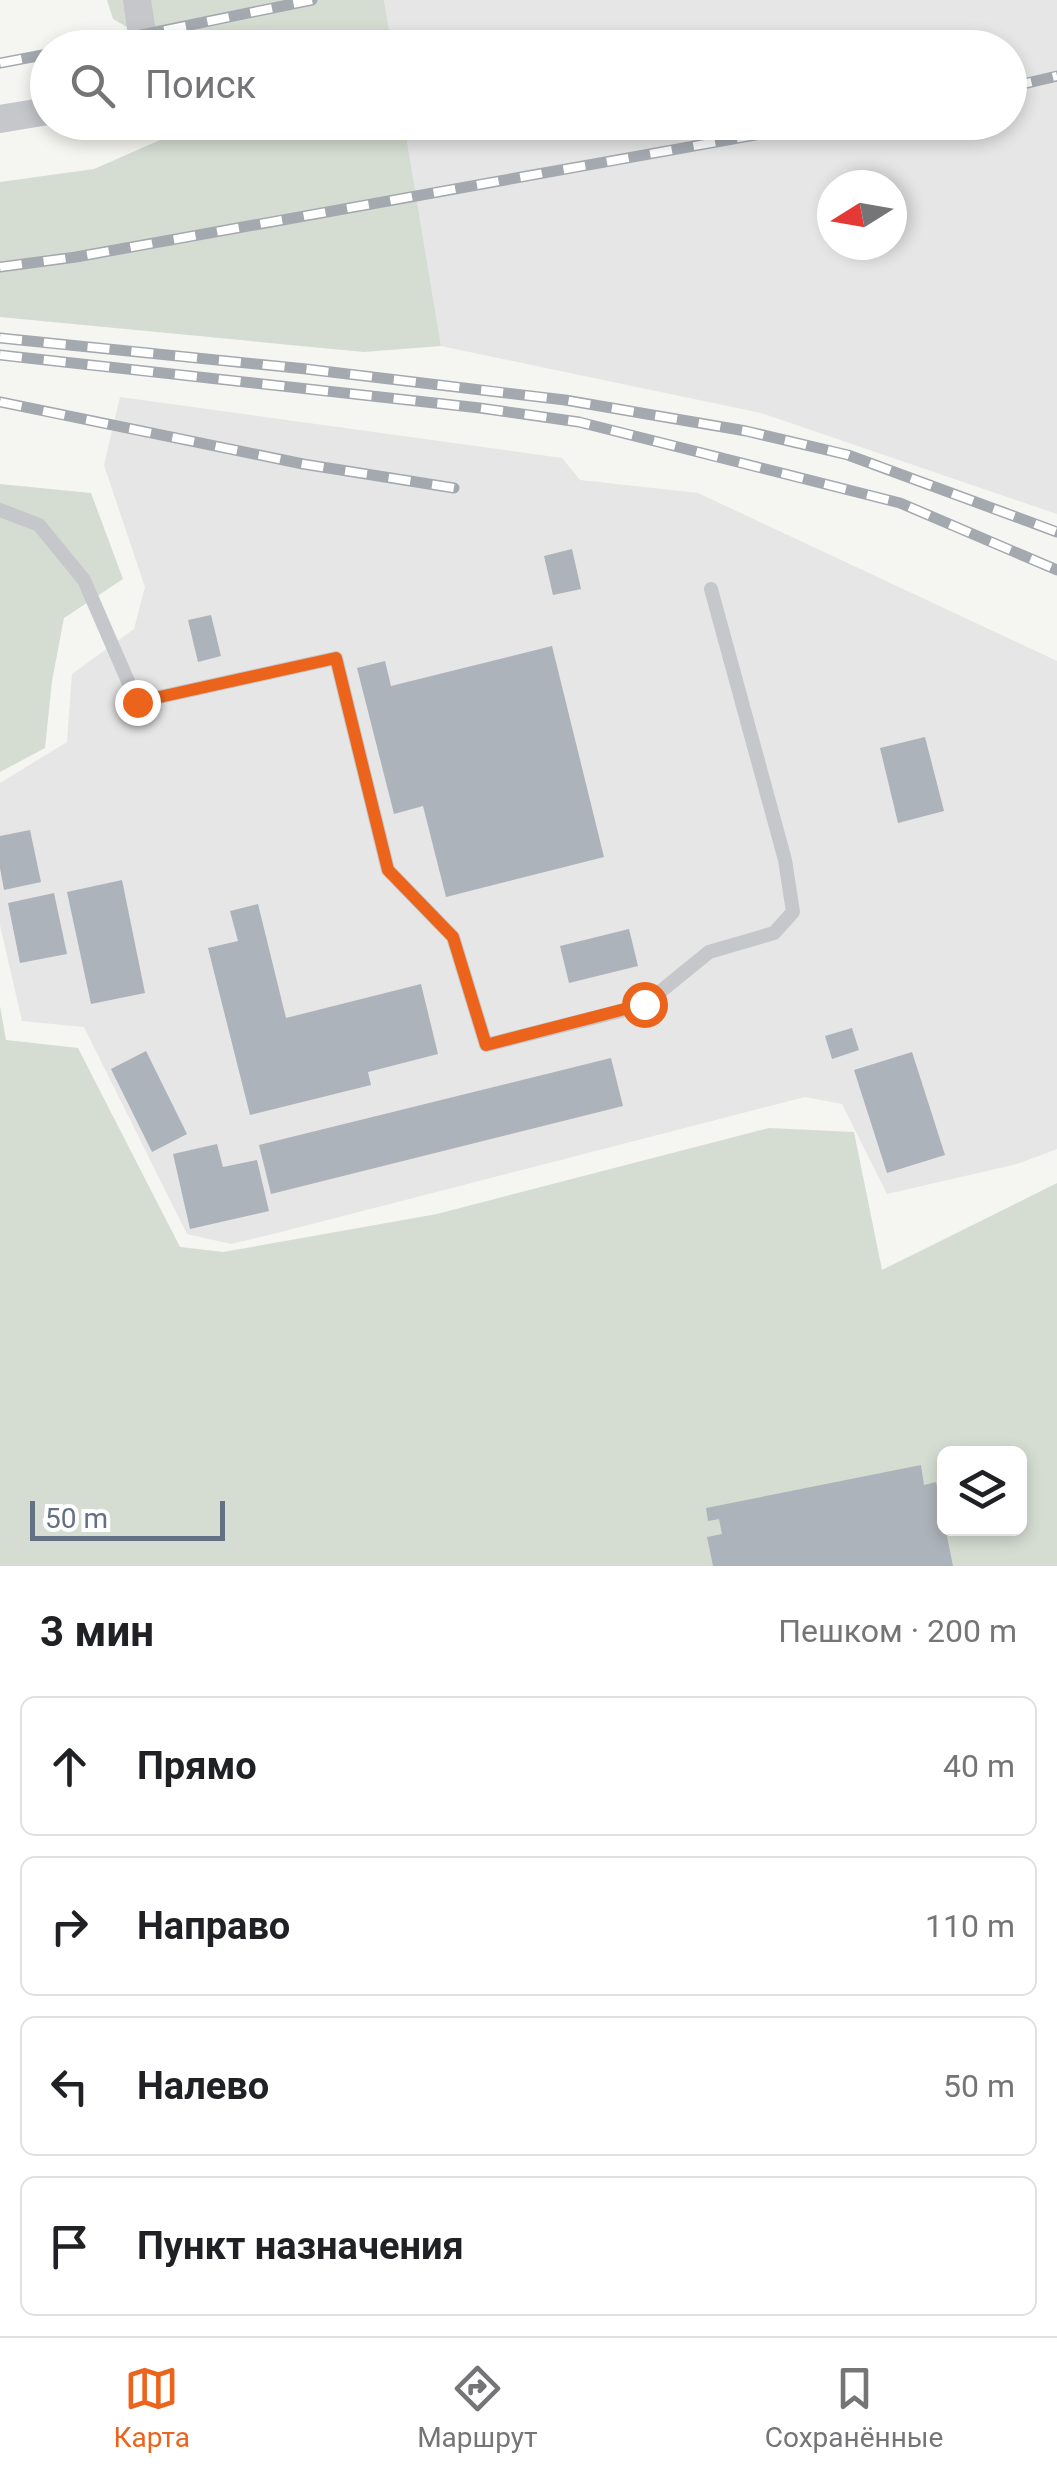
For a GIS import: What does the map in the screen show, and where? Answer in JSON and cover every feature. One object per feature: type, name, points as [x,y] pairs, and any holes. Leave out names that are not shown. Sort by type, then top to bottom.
[{"type":"street","points":[[137,0],[141,30]]},
{"type":"street","points":[[0,119],[30,114]]},
{"type":"lane","points":[[0,510],[39,525],[84,580],[137,702],[336,658],[388,870],[453,937],[486,1045],[644,1004],[709,952],[774,933],[793,912],[786,860],[711,589]]},
{"type":"shaded area","points":[[107,0],[384,0],[389,30],[132,30],[113,19]]},
{"type":"shaded area","points":[[384,0],[1057,0],[1057,514],[761,413],[441,346],[407,140],[1027,140],[1027,30],[389,30]]},
{"type":"shaded area","points":[[160,140],[407,140],[441,346],[364,352],[0,317],[0,182],[94,169]]},
{"type":"shaded area","points":[[120,397],[562,458],[580,480],[698,493],[1057,661],[1057,1149],[1017,1164],[887,1194],[842,1104],[805,1097],[231,1244],[187,1234],[84,1027],[22,1021],[0,925],[0,783],[67,742],[72,674],[134,629],[145,587],[104,465]]},
{"type":"shaded area","points":[[0,484],[91,493],[123,579],[64,618],[45,748],[0,772]]},
{"type":"shaded area","points":[[0,1006],[6,1040],[78,1048],[180,1247],[223,1252],[437,1214],[769,1128],[854,1132],[882,1270],[1057,1183],[1057,1566],[0,1566]]},
{"type":"building","points":[[572,549],[581,589],[553,595],[544,556]]},
{"type":"building","points":[[211,615],[221,656],[198,662],[188,620]]},
{"type":"building","points":[[552,646],[604,857],[446,897],[423,806],[394,814],[357,668],[385,661],[391,686]]},
{"type":"building","points":[[925,737],[944,811],[898,823],[880,748]]},
{"type":"building","points":[[30,830],[41,882],[4,890],[0,836]]},
{"type":"building","points":[[122,880],[145,993],[91,1004],[67,892]]},
{"type":"building","points":[[54,893],[67,954],[20,963],[8,903]]},
{"type":"building","points":[[258,904],[286,1018],[421,984],[438,1054],[368,1072],[371,1085],[250,1115],[208,948],[238,941],[230,911]]},
{"type":"building","points":[[629,929],[638,966],[569,983],[560,946]]},
{"type":"building","points":[[852,1028],[859,1050],[832,1059],[825,1036]]},
{"type":"building","points":[[146,1051],[187,1134],[152,1152],[111,1069]]},
{"type":"building","points":[[912,1052],[945,1155],[887,1173],[854,1070]]},
{"type":"building","points":[[611,1058],[623,1106],[271,1194],[259,1145]]},
{"type":"building","points":[[217,1144],[223,1167],[257,1160],[269,1211],[190,1229],[173,1154]]},
{"type":"building","points":[[921,1465],[924,1485],[936,1482],[937,1536],[947,1536],[953,1566],[713,1566],[707,1537],[722,1534],[719,1519],[708,1521],[706,1508]]},
{"type":"railway","points":[[166,30],[312,0]]},
{"type":"railway","points":[[0,63],[30,57]]},
{"type":"railway","points":[[1027,83],[1057,76]]},
{"type":"railway","points":[[0,267],[76,257],[728,140]]},
{"type":"railway","points":[[0,338],[565,400],[746,431],[848,455],[1057,532]]},
{"type":"railway","points":[[0,355],[579,422],[900,503],[1057,570]]},
{"type":"railway","points":[[0,402],[303,464],[454,488]]},
{"type":"route","points":[[137,702],[336,658],[388,870],[453,937],[486,1045],[644,1004]]}]
